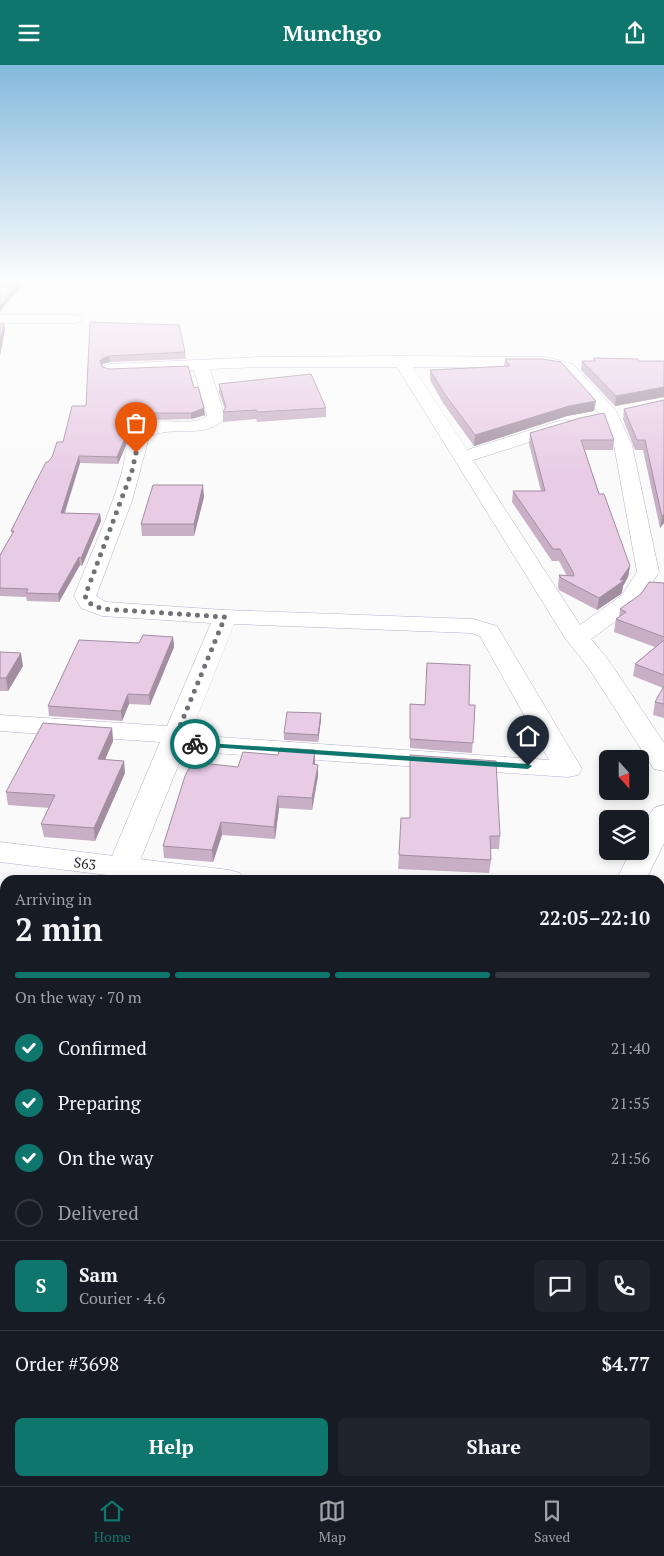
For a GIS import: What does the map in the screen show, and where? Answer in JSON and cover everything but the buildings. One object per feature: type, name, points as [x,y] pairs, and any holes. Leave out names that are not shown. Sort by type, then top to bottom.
[{"type":"street","points":[[401,361],[577,638],[598,663],[664,763]]},
{"type":"street","points":[[110,369],[401,361],[558,363],[567,367],[622,445],[648,572],[630,600],[577,638]]},
{"type":"street","points":[[0,723],[174,739],[568,769],[489,631],[483,628],[473,626],[225,617],[102,609],[89,603],[85,596],[132,471],[141,435],[148,430],[168,426],[209,423],[216,417],[202,365]]},
{"type":"street","points":[[462,457],[603,416]]},
{"type":"street","points":[[122,868],[225,617]]},
{"type":"street","points":[[634,875],[664,814]]},
{"type":"street","name":"S63","points":[[0,852],[184,875]]},
{"type":"way so far","points":[[136,453],[132,471],[85,596],[89,603],[102,609],[225,617],[173,743],[195,744]]},
{"type":"route","points":[[195,744],[528,766]]}]
